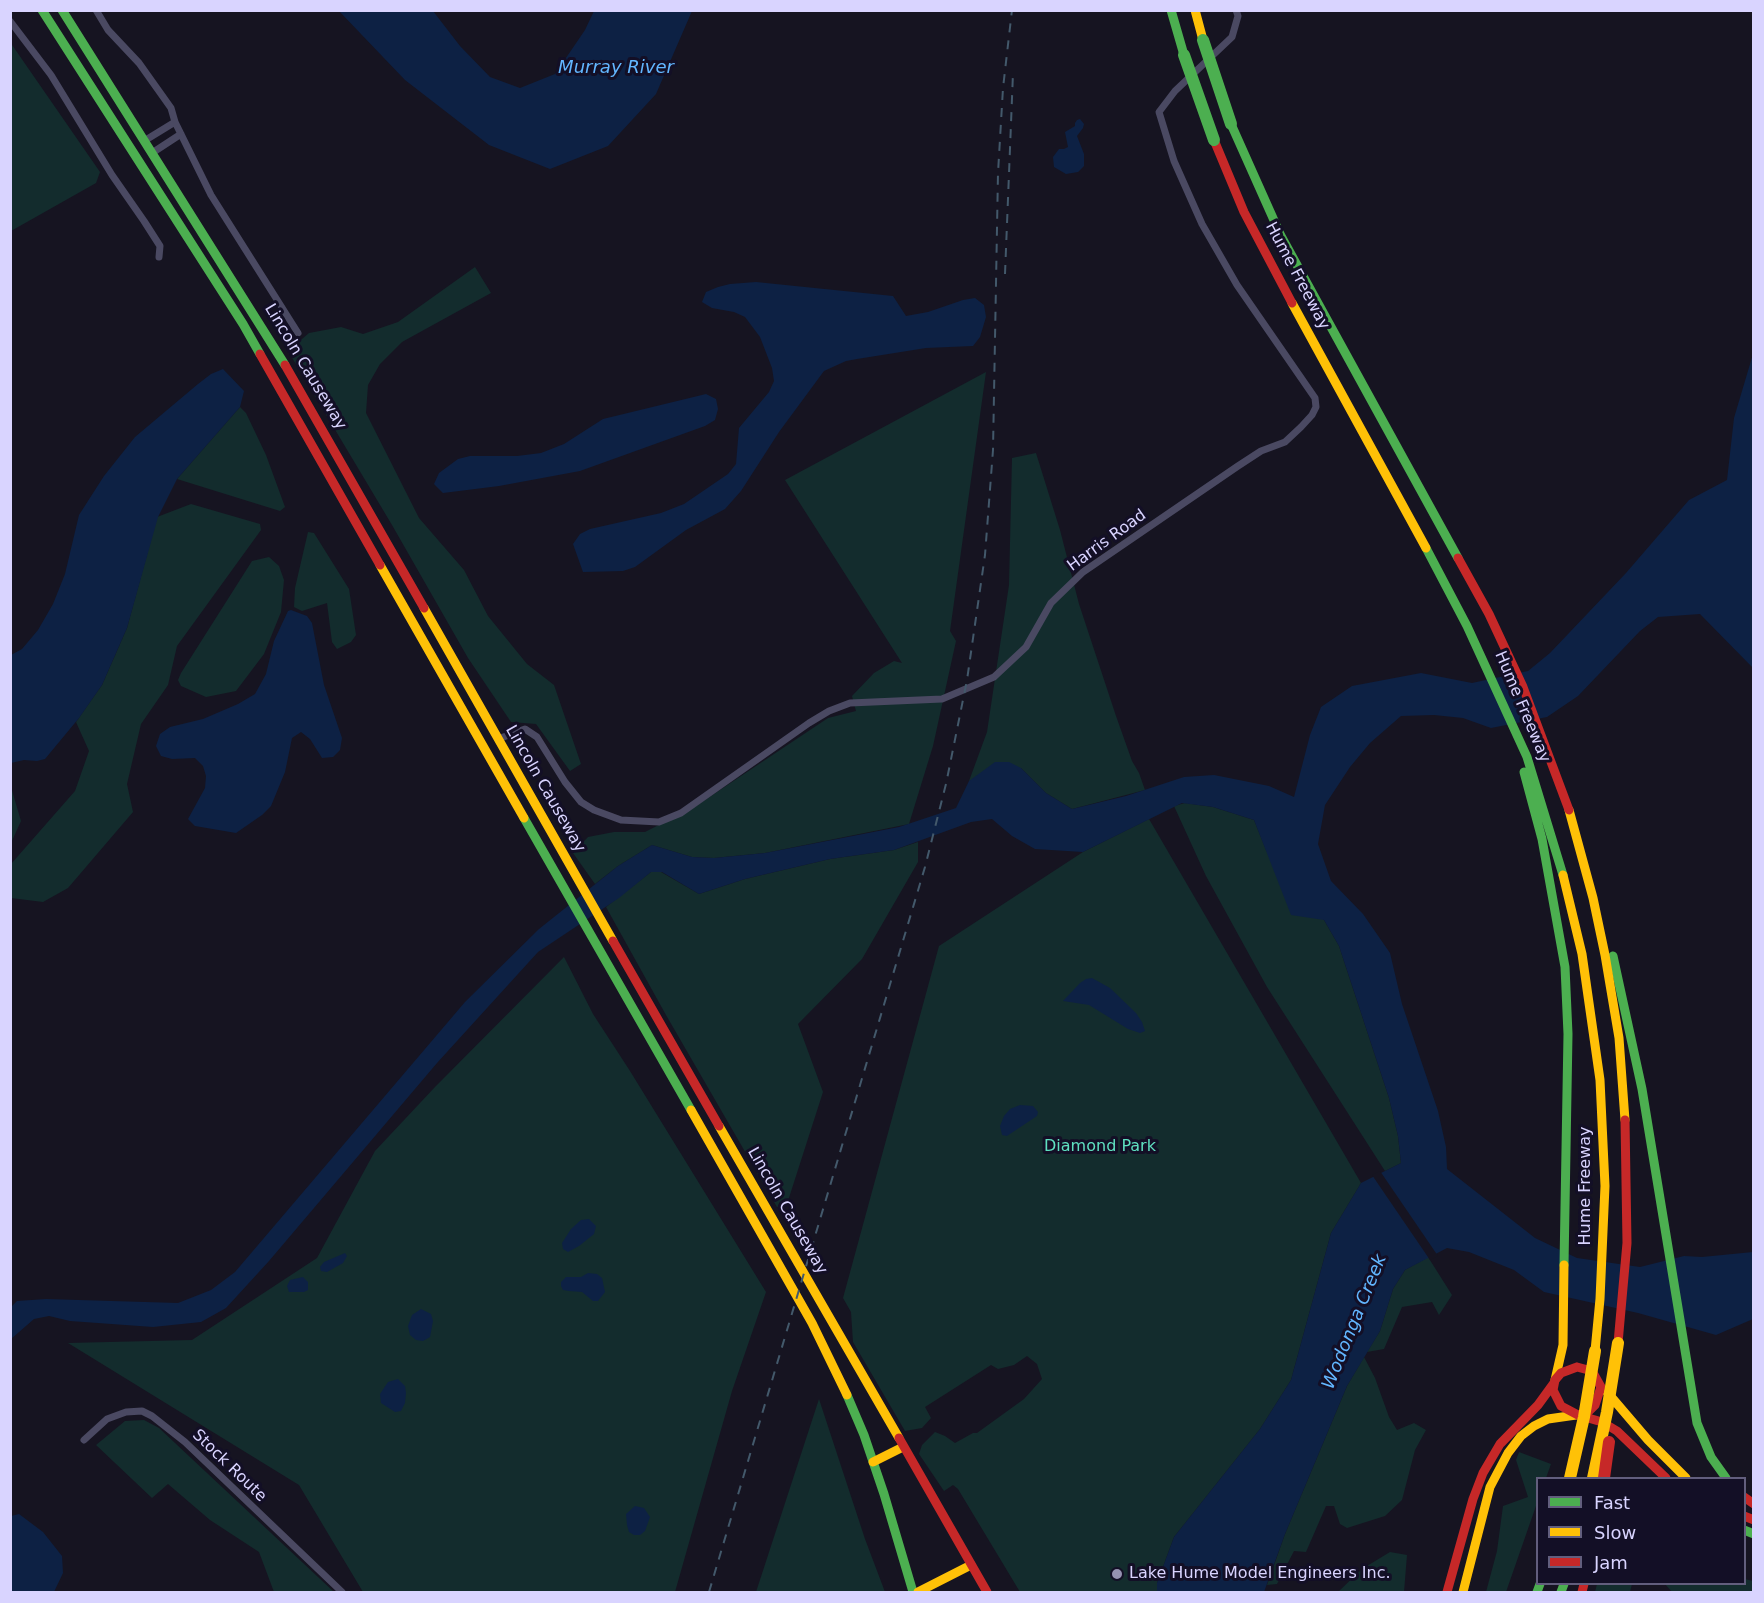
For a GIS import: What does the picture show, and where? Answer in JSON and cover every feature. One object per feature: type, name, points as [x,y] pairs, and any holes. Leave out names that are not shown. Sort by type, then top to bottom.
[{"type":"main road","name":"Lincoln Causeway","points":[[42,10],[243,324],[812,1323],[845,1390],[873,1462],[913,1593]]},
{"type":"main road","name":"Lincoln Causeway","points":[[62,10],[278,351],[641,991],[987,1593]]},
{"type":"main road","name":"Hume Freeway","points":[[1171,10],[1214,140],[1244,212],[1412,521],[1500,695],[1570,898],[1592,1014],[1600,1080],[1605,1186],[1600,1299],[1595,1351],[1584,1417],[1570,1477]]},
{"type":"main road","name":"Hume Freeway","points":[[1195,10],[1231,124],[1281,236],[1489,614],[1523,687],[1566,801],[1593,898],[1617,1029],[1624,1086],[1626,1137],[1626,1243],[1618,1343],[1593,1477]]},
{"type":"main road","points":[[135,156],[144,141]]},
{"type":"main road","points":[[135,156],[152,153]]},
{"type":"main road","points":[[484,747],[498,739]]},
{"type":"main road","points":[[1539,808],[1565,967],[1569,1073],[1563,1345],[1554,1381],[1554,1393],[1564,1408],[1613,1428],[1664,1477]]},
{"type":"main road","points":[[1593,898],[1612,954],[1642,1089],[1697,1423],[1711,1457],[1725,1477]]},
{"type":"main road","points":[[1604,1477],[1613,1415],[1618,1343]]},
{"type":"main road","points":[[1447,1593],[1473,1499],[1483,1473],[1500,1444],[1541,1401],[1554,1381],[1564,1371],[1577,1367],[1589,1370],[1597,1377],[1620,1409],[1684,1477]]},
{"type":"main road","points":[[1462,1593],[1490,1487],[1508,1453],[1521,1436],[1534,1426],[1555,1418],[1587,1412],[1599,1397],[1601,1387],[1597,1377]]},
{"type":"main road","points":[[873,1462],[903,1447]]},
{"type":"main road","points":[[918,1593],[970,1565]]},
{"type":"street","name":"Lincoln Causeway","points":[[96,10],[108,30],[139,63],[171,108],[174,122],[211,195],[298,333]]},
{"type":"street","name":"Harris Road","points":[[498,739],[525,729],[537,736],[565,782],[581,801],[594,810],[621,820],[659,822],[681,813],[829,711],[850,703],[942,699],[994,677],[1026,647],[1051,603],[1083,572],[1261,451],[1285,442],[1301,427],[1316,407],[1315,398],[1237,285],[1202,224],[1174,161],[1160,112],[1175,92],[1232,37],[1238,16],[1236,10]]},
{"type":"street","points":[[10,21],[51,75],[112,175],[160,246],[159,257]]},
{"type":"street","points":[[144,141],[174,122]]},
{"type":"street","points":[[152,153],[181,134]]},
{"type":"street","name":"Stock Route","points":[[84,1440],[107,1419],[126,1412],[142,1411],[152,1416],[185,1442],[342,1593]]},
{"type":"green space","points":[[10,42],[100,172],[96,183],[11,231]]},
{"type":"green space","points":[[475,267],[491,293],[402,342],[380,364],[368,385],[366,413],[419,518],[464,570],[488,616],[527,664],[554,685],[581,764],[570,771],[536,724],[511,722],[468,658],[288,351],[309,333],[341,327],[363,334],[398,322]]},
{"type":"green space","points":[[986,372],[950,631],[956,641],[933,746],[909,824],[765,853],[714,858],[692,857],[652,845],[618,866],[595,884],[573,853],[588,837],[614,832],[645,832],[696,806],[828,718],[856,711],[852,696],[874,673],[894,661],[902,663],[785,480]]},
{"type":"green space","points":[[240,407],[246,413],[266,455],[285,507],[280,511],[177,479]]},
{"type":"green space","points":[[1036,453],[1060,530],[1079,604],[1116,716],[1145,790],[1072,809],[1046,793],[1021,768],[969,781],[987,732],[1009,585],[1012,458]]},
{"type":"green space","points":[[191,504],[260,524],[261,530],[177,646],[168,685],[141,724],[127,784],[133,812],[68,888],[43,902],[11,898],[11,864],[75,791],[89,751],[76,722],[102,685],[127,628],[157,517]]},
{"type":"green space","points":[[308,532],[314,533],[349,589],[356,635],[351,642],[337,649],[332,642],[327,603],[302,611],[294,607],[295,588]]},
{"type":"green space","points":[[269,557],[279,566],[284,580],[281,612],[264,654],[236,691],[206,697],[181,686],[178,680],[181,673],[252,561]]},
{"type":"green space","points":[[11,787],[21,821],[10,843]]},
{"type":"green space","points":[[1185,803],[1213,807],[1254,820],[1267,852],[1324,920],[1339,946],[1389,1098],[1398,1136],[1401,1163],[1385,1171],[1267,987],[1206,876],[1174,806]]},
{"type":"green space","name":"Diamond Park","points":[[1149,819],[1361,1183],[1331,1233],[1291,1380],[1260,1429],[1174,1537],[1157,1583],[1157,1592],[1020,1592],[958,1489],[953,1485],[944,1491],[919,1454],[922,1445],[935,1432],[955,1443],[977,1433],[1024,1399],[1042,1379],[1037,1364],[1027,1356],[1014,1365],[998,1369],[991,1365],[925,1407],[931,1418],[922,1428],[905,1431],[853,1342],[851,1312],[843,1298],[939,946],[1083,852]]},
{"type":"green space","points":[[918,842],[918,862],[862,959],[798,1024],[823,1092],[787,1204],[777,1207],[606,907],[651,872],[661,872],[699,894],[745,879],[830,859],[894,850]]},
{"type":"green space","points":[[564,957],[593,1014],[766,1292],[732,1391],[675,1592],[363,1592],[299,1485],[68,1343],[192,1340],[317,1258],[375,1151]]},
{"type":"green space","points":[[1428,1257],[1452,1295],[1439,1315],[1432,1302],[1402,1307],[1384,1349],[1367,1352],[1380,1331],[1393,1289],[1405,1270]]},
{"type":"green space","points":[[1364,1357],[1375,1378],[1389,1417],[1397,1430],[1414,1423],[1426,1430],[1415,1450],[1402,1500],[1385,1516],[1347,1528],[1340,1524],[1334,1506],[1326,1506],[1306,1552],[1294,1551],[1277,1584],[1267,1585],[1285,1534],[1347,1386]]},
{"type":"green space","points":[[819,1399],[865,1539],[885,1592],[756,1592]]},
{"type":"green space","points":[[144,1420],[159,1428],[334,1592],[274,1592],[259,1552],[210,1520],[168,1484],[152,1498],[96,1445],[125,1421]]},
{"type":"green space","points":[[1519,1452],[1551,1464],[1546,1477],[1536,1477],[1536,1506],[1506,1592],[1486,1592],[1497,1551],[1503,1506],[1528,1497],[1516,1460]]},
{"type":"green space","points":[[1390,1552],[1407,1555],[1404,1592],[1338,1592],[1362,1569]]},
{"type":"green space","points":[[1746,1579],[1753,1581],[1753,1592],[1672,1592],[1666,1585],[1746,1585]]},
{"type":"green space","points":[[1597,1585],[1632,1585],[1630,1592],[1595,1592]]},
{"type":"water","name":"Murray River","points":[[339,11],[433,11],[460,46],[490,77],[520,88],[555,74],[585,30],[594,11],[692,11],[656,94],[608,146],[550,169],[489,145],[405,80]]},
{"type":"water","points":[[1080,119],[1084,124],[1077,136],[1084,154],[1084,166],[1078,172],[1066,174],[1054,167],[1053,157],[1059,149],[1068,147],[1065,132],[1075,126],[1077,120]]},
{"type":"water","points":[[756,282],[893,296],[906,316],[975,298],[984,305],[986,317],[980,337],[973,346],[926,348],[857,359],[846,361],[824,371],[779,432],[741,491],[725,509],[686,530],[635,567],[623,571],[583,572],[573,544],[580,534],[590,529],[661,513],[684,504],[728,474],[736,464],[739,428],[769,392],[774,381],[772,368],[760,337],[745,317],[734,312],[712,308],[702,302],[706,292],[718,287]]},
{"type":"water","name":"Wodonga Creek","points":[[1753,354],[1753,668],[1700,614],[1658,617],[1640,631],[1578,696],[1547,717],[1491,728],[1463,718],[1434,715],[1401,716],[1370,743],[1350,767],[1325,805],[1318,844],[1331,881],[1363,914],[1390,953],[1402,1004],[1438,1111],[1446,1147],[1447,1169],[1535,1238],[1577,1258],[1640,1267],[1684,1256],[1702,1257],[1753,1252],[1753,1319],[1716,1335],[1638,1313],[1544,1292],[1514,1270],[1469,1252],[1447,1248],[1405,1270],[1393,1289],[1380,1331],[1347,1386],[1285,1534],[1264,1592],[1157,1592],[1157,1583],[1174,1537],[1260,1429],[1291,1380],[1331,1233],[1361,1183],[1401,1163],[1398,1136],[1389,1098],[1339,946],[1324,920],[1291,915],[1254,820],[1213,807],[1182,803],[1083,852],[1035,849],[1012,836],[992,819],[971,822],[894,850],[830,859],[745,879],[699,894],[662,872],[651,872],[619,898],[538,952],[437,1063],[269,1261],[226,1308],[201,1322],[153,1327],[70,1321],[49,1316],[34,1319],[11,1339],[11,1307],[17,1301],[46,1299],[178,1303],[211,1290],[235,1272],[465,1002],[539,929],[618,866],[652,845],[692,857],[714,858],[765,853],[899,827],[956,808],[969,781],[995,762],[1009,762],[1021,768],[1046,793],[1072,809],[1126,796],[1184,777],[1214,775],[1269,786],[1294,797],[1310,735],[1321,707],[1352,686],[1421,673],[1472,683],[1528,671],[1550,653],[1626,573],[1689,500],[1727,480],[1734,418]]},
{"type":"water","points":[[223,369],[244,391],[240,407],[177,479],[158,517],[127,628],[102,685],[79,718],[45,759],[11,763],[11,655],[22,649],[38,630],[53,604],[65,574],[79,515],[104,476],[135,437],[198,384],[211,374]]},
{"type":"water","points":[[706,394],[716,399],[718,409],[715,420],[705,426],[580,471],[499,486],[443,493],[434,484],[439,473],[458,459],[470,456],[517,456],[541,453],[564,444],[603,419]]},
{"type":"water","points":[[288,611],[307,616],[312,623],[324,685],[342,738],[340,750],[333,757],[322,758],[310,739],[301,732],[292,738],[285,772],[271,806],[262,815],[236,833],[195,826],[188,819],[205,788],[206,776],[203,766],[195,758],[172,759],[161,756],[156,746],[160,734],[170,727],[203,719],[255,694],[266,674],[274,641]]},
{"type":"water","points":[[1092,978],[1110,988],[1136,1013],[1145,1031],[1140,1033],[1128,1029],[1089,1005],[1063,1001],[1080,983]]},
{"type":"water","points":[[1020,1105],[1033,1106],[1038,1112],[1037,1116],[1007,1136],[1002,1135],[1000,1126],[1004,1116],[1010,1109]]},
{"type":"water","points":[[589,1219],[596,1226],[594,1234],[568,1252],[563,1249],[562,1243],[571,1229],[581,1220]]},
{"type":"water","points":[[345,1253],[347,1256],[343,1263],[327,1272],[321,1271],[320,1267],[324,1262]]},
{"type":"water","points":[[588,1273],[597,1274],[602,1278],[605,1292],[598,1301],[593,1301],[582,1292],[563,1290],[561,1282],[566,1277],[581,1277]]},
{"type":"water","points":[[303,1277],[308,1282],[308,1290],[289,1292],[287,1286],[290,1280]]},
{"type":"water","points":[[421,1309],[431,1314],[433,1321],[430,1337],[423,1341],[416,1340],[410,1335],[408,1326],[412,1315]]},
{"type":"water","points":[[398,1379],[405,1386],[406,1393],[401,1411],[395,1412],[381,1403],[380,1394],[388,1382]]},
{"type":"water","points":[[635,1506],[644,1508],[650,1517],[645,1531],[640,1535],[629,1532],[627,1525],[626,1514]]},
{"type":"water","points":[[19,1514],[43,1532],[62,1556],[63,1573],[54,1592],[11,1592],[11,1516]]},
{"type":"pier","points":[[1380,1171],[1438,1256],[1430,1260],[1372,1175]]},
{"type":"railway","points":[[709,1592],[925,867],[946,784],[967,680],[985,555],[993,450],[998,173],[1003,88],[1012,10]]},
{"type":"railway","points":[[1005,274],[1013,73]]},
{"type":"traffic: fast","points":[[42,10],[260,354]]},
{"type":"traffic: fast","points":[[62,10],[285,365]]},
{"type":"traffic: fast","points":[[1171,10],[1184,55]]},
{"type":"traffic: fast","points":[[1203,40],[1231,124]]},
{"type":"traffic: fast","points":[[1184,55],[1214,140]]},
{"type":"traffic: fast","points":[[1231,124],[1281,236],[1458,558]]},
{"type":"traffic: fast","points":[[1426,548],[1467,626],[1527,757],[1563,875]]},
{"type":"traffic: fast","points":[[1524,772],[1542,839],[1565,967],[1568,1034],[1564,1265]]},
{"type":"traffic: fast","points":[[524,818],[691,1110]]},
{"type":"traffic: fast","points":[[1613,956],[1642,1089],[1697,1423],[1711,1457],[1725,1477]]},
{"type":"traffic: fast","points":[[847,1395],[864,1435],[884,1494],[913,1592]]},
{"type":"traffic: fast","points":[[1746,1531],[1754,1534]]},
{"type":"traffic: fast","points":[[1537,1592],[1540,1585]]},
{"type":"traffic: fast","points":[[1561,1592],[1564,1585]]},
{"type":"traffic: slow","points":[[1195,10],[1203,40]]},
{"type":"traffic: slow","points":[[1292,303],[1426,548]]},
{"type":"traffic: slow","points":[[380,565],[524,818]]},
{"type":"traffic: slow","points":[[424,608],[613,941]]},
{"type":"traffic: slow","points":[[1569,810],[1593,898],[1605,955],[1619,1038],[1625,1120]]},
{"type":"traffic: slow","points":[[1563,875],[1582,954],[1600,1080],[1605,1186],[1600,1299],[1595,1351]]},
{"type":"traffic: slow","points":[[691,1110],[812,1323],[847,1395]]},
{"type":"traffic: slow","points":[[719,1126],[899,1438]]},
{"type":"traffic: slow","points":[[1555,1380],[1563,1345],[1564,1265]]},
{"type":"traffic: slow","points":[[1593,1477],[1618,1343]]},
{"type":"traffic: slow","points":[[1570,1477],[1584,1417],[1595,1351]]},
{"type":"traffic: slow","points":[[1607,1392],[1648,1440],[1685,1477]]},
{"type":"traffic: slow","points":[[1463,1592],[1490,1487],[1508,1453],[1521,1436],[1534,1426],[1548,1419],[1576,1415]]},
{"type":"traffic: slow","points":[[873,1462],[903,1447]]},
{"type":"traffic: slow","points":[[918,1592],[971,1565]]},
{"type":"traffic: jam","points":[[1214,140],[1244,212],[1292,303]]},
{"type":"traffic: jam","points":[[260,354],[380,565]]},
{"type":"traffic: jam","points":[[285,365],[424,608]]},
{"type":"traffic: jam","points":[[1458,558],[1489,614],[1523,687],[1569,810]]},
{"type":"traffic: jam","points":[[613,941],[719,1126]]},
{"type":"traffic: jam","points":[[1618,1343],[1627,1243],[1625,1120]]},
{"type":"traffic: jam","points":[[1577,1367],[1592,1371],[1601,1387],[1595,1405],[1588,1412],[1578,1415],[1561,1406],[1553,1390],[1555,1380],[1561,1373],[1577,1367]]},
{"type":"traffic: jam","points":[[1447,1592],[1473,1499],[1483,1473],[1500,1444],[1538,1405],[1554,1383]]},
{"type":"traffic: jam","points":[[1578,1415],[1602,1422],[1617,1431],[1665,1477]]},
{"type":"traffic: jam","points":[[899,1438],[987,1592]]},
{"type":"traffic: jam","points":[[1604,1477],[1609,1442]]},
{"type":"traffic: jam","points":[[1746,1498],[1754,1504]]},
{"type":"traffic: jam","points":[[1746,1517],[1754,1520]]},
{"type":"traffic: jam","points":[[1582,1592],[1584,1585]]},
{"type":"place","name":"Lake Hume Model Engineers Inc.","points":[[1117,1574]]}]
